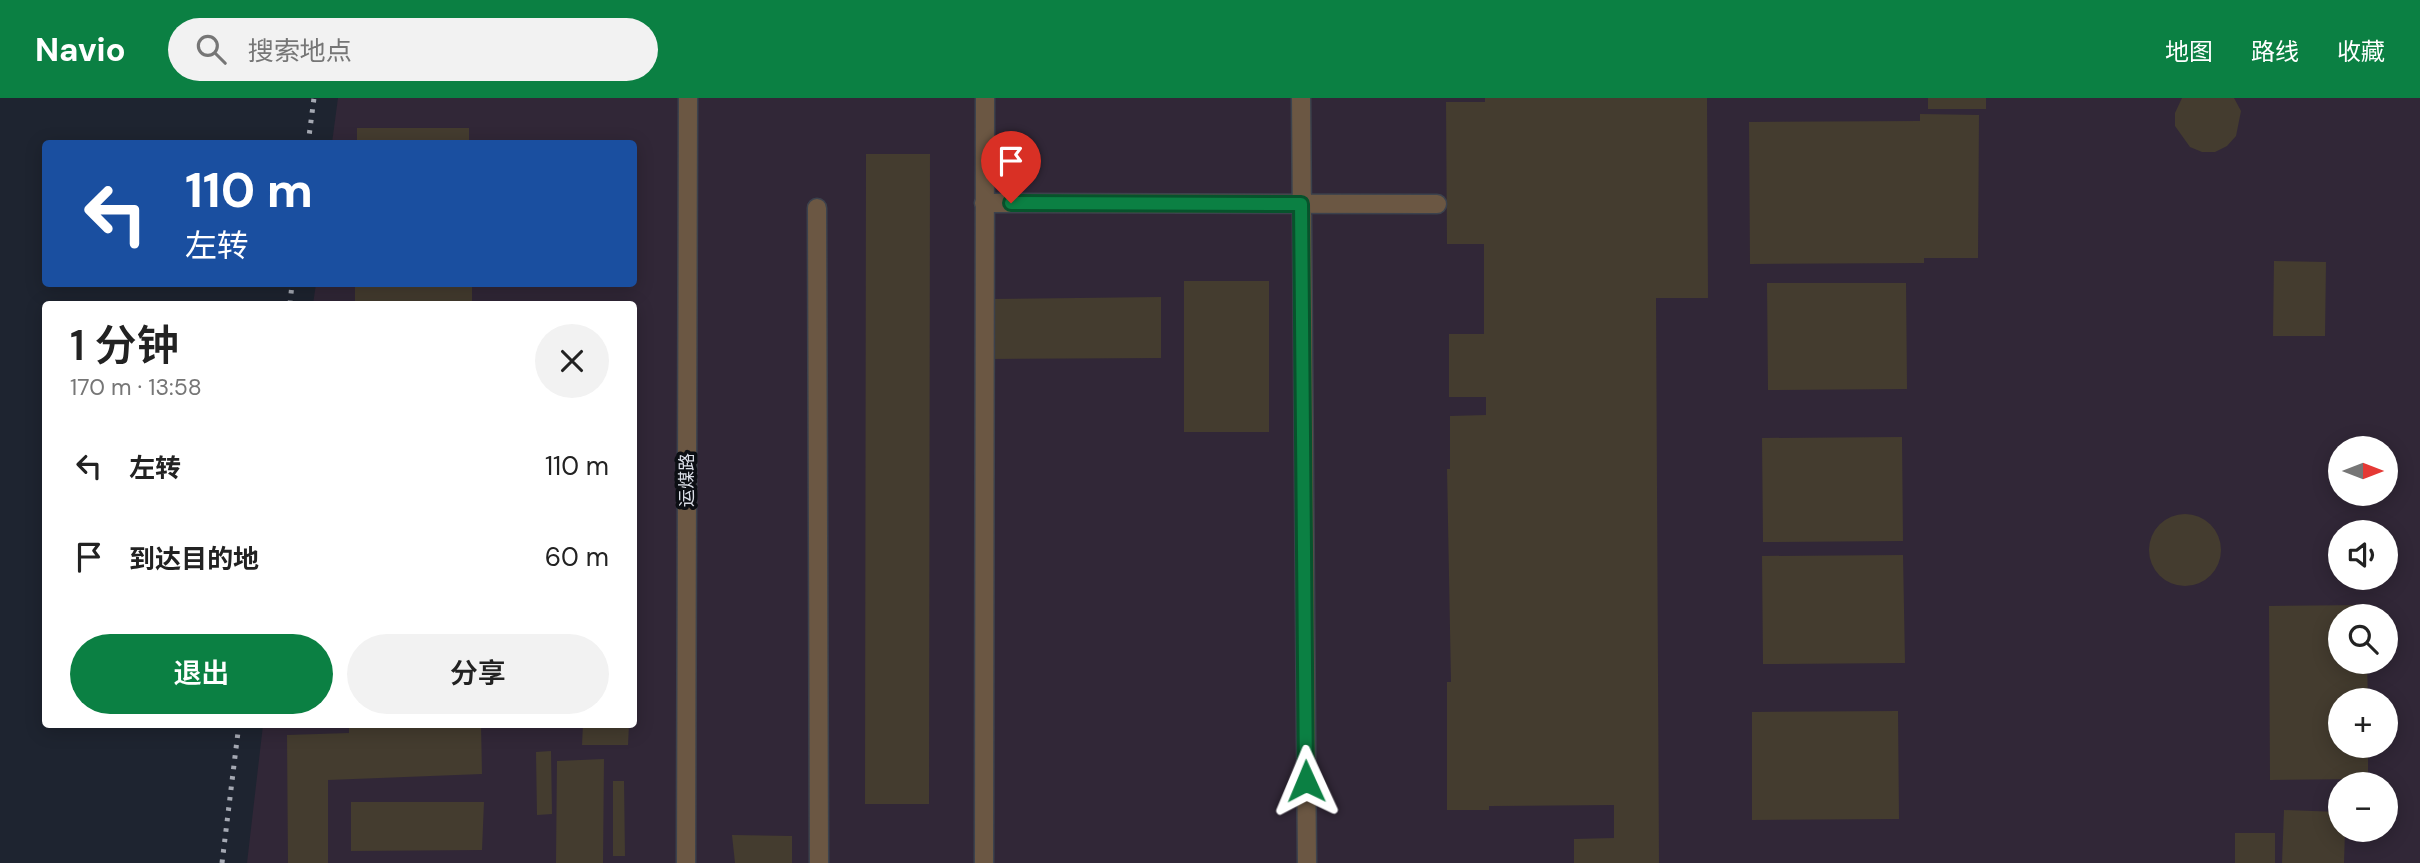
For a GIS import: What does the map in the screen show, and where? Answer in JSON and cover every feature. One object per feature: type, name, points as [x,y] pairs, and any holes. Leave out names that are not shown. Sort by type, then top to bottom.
[{"type":"street","name":"运煤路","points":[[686,863],[688,98]]},
{"type":"street","points":[[984,863],[985,98]]},
{"type":"street","points":[[1301,98],[1307,863]]},
{"type":"street","points":[[984,203],[1437,204]]},
{"type":"street","points":[[817,208],[819,863]]},
{"type":"shaded area","points":[[338,98],[2420,98],[2420,863],[247,863],[263,728],[637,728],[637,301],[313,301],[316,287],[637,287],[637,140],[332,140]]},
{"type":"building","points":[[1485,98],[1707,98],[1708,298],[1656,298],[1659,863],[1574,863],[1574,839],[1614,838],[1614,805],[1489,806],[1489,810],[1447,810],[1447,682],[1451,682],[1447,469],[1450,469],[1450,416],[1486,415],[1486,397],[1449,397],[1449,334],[1484,334],[1484,244],[1447,244],[1446,102],[1485,102]]},
{"type":"building","points":[[1928,98],[1986,98],[1986,109],[1928,109]]},
{"type":"building","points":[[2182,98],[2234,98],[2241,111],[2236,136],[2227,146],[2215,152],[2202,152],[2190,147],[2175,126],[2175,113]]},
{"type":"building","points":[[1920,114],[1979,115],[1978,258],[1924,258],[1924,263],[1750,264],[1749,122],[1920,121]]},
{"type":"building","points":[[357,128],[469,128],[469,140],[357,140]]},
{"type":"building","points":[[866,154],[930,154],[929,804],[865,804]]},
{"type":"building","points":[[2274,261],[2326,262],[2325,336],[2273,336]]},
{"type":"building","points":[[1184,281],[1269,281],[1269,432],[1184,432]]},
{"type":"building","points":[[1767,283],[1906,283],[1907,389],[1768,390]]},
{"type":"building","points":[[355,287],[472,287],[472,301],[355,301]]},
{"type":"building","points":[[1161,297],[1161,358],[990,359],[990,299]]},
{"type":"building","points":[[1902,437],[1903,541],[1763,542],[1762,438]]},
{"type":"building","points":[[2192,514],[2211,524],[2219,536],[2219,564],[2211,576],[2199,584],[2178,586],[2159,576],[2151,564],[2149,543],[2159,524],[2171,516]]},
{"type":"building","points":[[1903,555],[1905,663],[1763,664],[1762,556]]},
{"type":"building","points":[[2328,605],[2328,674],[2367,674],[2368,688],[2328,688],[2328,758],[2368,758],[2368,772],[2328,772],[2328,779],[2270,780],[2269,606]]},
{"type":"building","points":[[1898,711],[1899,819],[1752,820],[1752,712]]},
{"type":"building","points":[[349,728],[481,728],[482,774],[328,780],[328,863],[288,863],[287,735],[349,733]]},
{"type":"building","points":[[583,728],[629,728],[628,745],[582,745]]},
{"type":"building","points":[[551,751],[552,814],[537,815],[536,752]]},
{"type":"building","points":[[604,759],[603,863],[556,863],[557,761]]},
{"type":"building","points":[[613,781],[624,781],[625,856],[613,856]]},
{"type":"building","points":[[351,802],[484,802],[482,850],[351,851]]},
{"type":"building","points":[[2284,810],[2328,812],[2328,842],[2345,842],[2344,863],[2282,863]]},
{"type":"building","points":[[2235,833],[2275,833],[2275,863],[2235,863]]},
{"type":"building","points":[[732,835],[792,836],[792,863],[735,863]]},
{"type":"railway","points":[[309,140],[314,98]]},
{"type":"railway","points":[[290,301],[292,287]]},
{"type":"railway","points":[[222,863],[239,728]]},
{"type":"route","points":[[1011,203],[1301,204],[1306,781]]}]
